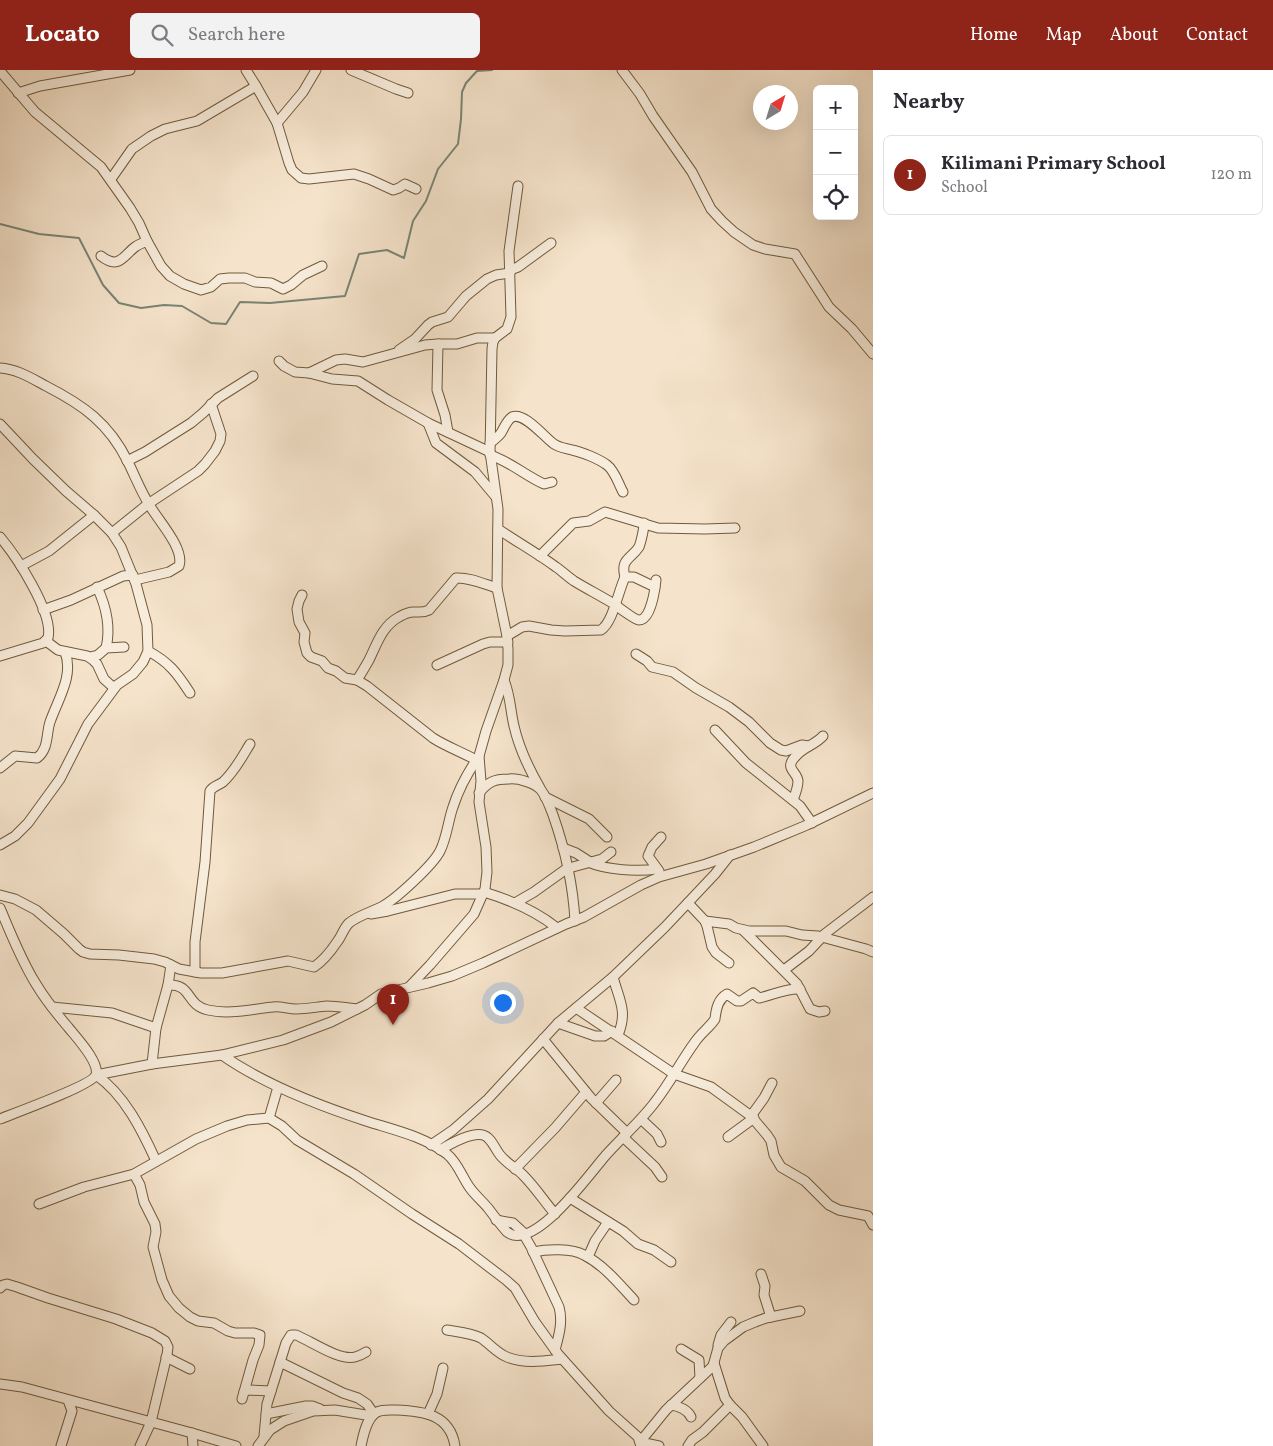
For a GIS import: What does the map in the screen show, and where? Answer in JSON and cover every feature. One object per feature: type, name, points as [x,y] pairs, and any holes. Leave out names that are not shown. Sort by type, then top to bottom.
[{"type":"street","points":[[18,93],[40,86],[130,70]]},
{"type":"street","points":[[246,70],[278,123],[289,163],[292,170],[300,178],[310,179],[354,174],[393,190],[406,184],[416,189]]},
{"type":"street","points":[[278,123],[303,92],[316,70]]},
{"type":"street","points":[[351,70],[408,93]]},
{"type":"street","points":[[622,70],[692,172],[711,209],[734,232],[753,245],[795,254],[829,307],[852,329],[873,354]]},
{"type":"street","points":[[0,71],[35,112],[101,167],[111,179],[139,223],[147,241],[166,272],[184,284],[201,290],[211,288],[220,279],[245,278],[255,282],[271,283],[283,289],[303,275],[322,266]]},
{"type":"street","points":[[111,179],[132,149],[151,136],[165,129],[197,121],[256,86]]},
{"type":"street","points":[[0,895],[15,899],[36,910],[83,952],[93,955],[149,958],[165,962],[179,969],[195,972],[222,973],[288,962],[314,968],[338,941],[347,926],[360,916],[396,897],[440,852],[459,789],[478,758],[508,664],[508,639],[497,588],[498,529],[490,450],[492,349],[495,338],[507,329],[510,321],[509,250],[518,186]]},
{"type":"street","points":[[101,256],[112,262],[122,260],[136,246],[147,241]]},
{"type":"street","points":[[393,354],[415,339],[428,325],[448,318],[466,296],[487,279],[518,267],[551,243]]},
{"type":"street","points":[[308,373],[336,360],[345,359],[363,362],[425,345],[457,344],[477,338],[495,338]]},
{"type":"street","points":[[438,344],[437,390],[448,432]]},
{"type":"street","points":[[279,361],[295,372],[332,379],[358,381],[428,423],[490,450],[511,463],[522,473],[544,484],[552,482]]},
{"type":"street","points":[[0,368],[14,370],[31,378],[71,398],[89,411],[116,442],[148,504],[176,547],[180,562],[177,568],[170,572],[134,578],[123,576],[111,583],[43,610]]},
{"type":"street","points":[[127,461],[191,423],[218,398],[253,376]]},
{"type":"street","points":[[112,533],[148,504],[198,472],[215,451],[221,434],[211,404]]},
{"type":"street","points":[[490,450],[511,418],[520,418],[528,422],[560,448],[572,450],[606,464],[611,468],[623,492]]},
{"type":"street","points":[[428,423],[436,444],[475,472],[496,497]]},
{"type":"street","points":[[0,424],[53,478],[112,533],[121,547],[134,578],[147,625],[148,651],[143,662],[135,672],[114,688],[86,728],[67,766],[39,808],[20,832],[0,845]]},
{"type":"street","points":[[540,556],[574,523],[589,521],[606,512],[658,528],[735,528]]},
{"type":"street","points":[[21,566],[48,551],[94,515]]},
{"type":"street","points":[[437,664],[482,644],[508,639],[522,627],[529,626],[565,631],[601,630],[608,623],[615,605],[624,577],[624,563],[639,546],[644,531],[644,523]]},
{"type":"street","points":[[498,529],[572,579],[625,611],[634,619],[642,620],[654,598],[656,584],[634,577],[624,577]]},
{"type":"street","points":[[0,537],[21,566],[43,610],[49,628],[49,637],[46,640],[38,644],[1,652]]},
{"type":"street","points":[[357,680],[387,626],[406,613],[424,613],[429,610],[456,578],[472,580],[497,588]]},
{"type":"street","points":[[46,640],[65,652],[90,657],[98,655],[106,648],[108,641],[107,618],[97,587]]},
{"type":"street","points":[[302,595],[297,608],[299,622],[305,633],[304,642],[307,653],[311,657],[322,661],[326,666],[342,676],[357,680],[367,686],[442,744],[478,758]]},
{"type":"street","points":[[106,648],[124,647]]},
{"type":"street","points":[[148,651],[158,656],[172,668],[190,693]]},
{"type":"street","points":[[0,768],[15,756],[37,758],[43,752],[49,724],[64,685],[68,665],[65,652]]},
{"type":"street","points":[[636,654],[648,661],[652,667],[673,672],[729,707],[749,722],[776,747],[786,751],[802,745],[810,746]]},
{"type":"street","points":[[90,657],[97,664],[104,679],[114,688]]},
{"type":"street","points":[[504,680],[510,698],[511,715],[520,745],[550,808],[569,868],[575,921]]},
{"type":"street","points":[[715,730],[746,763],[800,806],[812,823]]},
{"type":"street","points":[[793,800],[798,783],[797,777],[792,771],[791,763],[798,753],[816,743],[823,736]]},
{"type":"street","points":[[195,972],[195,942],[205,862],[209,793],[211,789],[221,784],[228,777],[250,744]]},
{"type":"street","points":[[409,987],[430,966],[474,914],[484,893],[487,872],[486,847],[480,810],[479,794],[481,782],[478,758]]},
{"type":"street","points":[[479,794],[485,786],[493,781],[524,780],[589,819],[607,837]]},
{"type":"street","points":[[563,848],[576,852],[589,862],[599,866],[660,873],[706,864],[731,855],[812,823],[873,793]]},
{"type":"street","points":[[660,837],[648,856],[660,873]]},
{"type":"street","points":[[515,904],[569,868],[602,859],[611,852]]},
{"type":"street","points":[[431,1145],[453,1130],[488,1099],[558,1023],[613,977],[688,903],[731,855]]},
{"type":"street","points":[[96,1074],[152,1064],[222,1055],[283,1040],[331,1022],[358,1009],[381,994],[452,976],[484,963],[584,917],[660,873]]},
{"type":"street","points":[[360,916],[455,894],[484,893],[540,915],[558,928]]},
{"type":"street","points":[[784,970],[810,950],[822,936],[873,897]]},
{"type":"street","points":[[688,903],[705,921],[712,947],[729,963]]},
{"type":"street","points":[[0,908],[35,983],[88,1052],[95,1064],[96,1074],[92,1080],[81,1086],[0,1119]]},
{"type":"street","points":[[705,921],[730,924],[743,930],[756,932],[786,931],[802,935],[822,936],[873,952]]},
{"type":"street","points":[[743,930],[797,984],[810,1010],[825,1011]]},
{"type":"street","points":[[152,1064],[156,1028],[168,985],[171,965]]},
{"type":"street","points":[[558,1023],[595,1036],[615,1033],[623,1019],[623,1010],[613,977]]},
{"type":"street","points":[[168,985],[180,986],[195,1004],[210,1010],[253,1010],[276,1006],[298,1009],[327,1006],[358,1009]]},
{"type":"street","points":[[222,1055],[278,1087],[303,1098],[414,1136],[440,1150],[448,1155],[459,1167],[469,1187],[496,1220],[510,1234],[515,1236],[524,1235],[555,1214],[654,1104],[695,1042],[715,1019],[715,1010],[725,994],[737,1002],[753,993],[759,998],[778,994],[789,988],[800,989]]},
{"type":"street","points":[[52,1007],[112,1013],[156,1028]]},
{"type":"street","points":[[576,1008],[674,1074],[711,1088],[753,1117],[768,1134],[774,1154],[781,1167],[805,1181],[829,1205],[839,1210],[871,1215],[873,1225]]},
{"type":"street","points":[[543,1039],[586,1092],[662,1177]]},
{"type":"street","points":[[96,1074],[109,1084],[119,1096],[156,1161]]},
{"type":"street","points":[[596,1103],[616,1080]]},
{"type":"street","points":[[728,1137],[753,1117],[772,1083]]},
{"type":"street","points":[[269,1118],[278,1087]]},
{"type":"street","points":[[516,1169],[586,1092]]},
{"type":"street","points":[[39,1204],[84,1187],[134,1174],[202,1137],[227,1126],[247,1120],[269,1118],[282,1126],[297,1140],[354,1174],[459,1244],[506,1280],[515,1288],[535,1322],[562,1359],[609,1411],[632,1431],[641,1444],[659,1446]]},
{"type":"street","points":[[641,1118],[657,1134],[661,1142]]},
{"type":"street","points":[[440,1150],[465,1137],[484,1135],[490,1140],[500,1156],[531,1184],[555,1214]]},
{"type":"street","points":[[134,1174],[155,1224],[156,1232],[153,1247],[162,1280],[170,1296],[179,1308],[198,1321],[214,1323],[235,1333],[254,1333],[260,1335],[259,1345],[243,1395],[248,1390],[271,1391]]},
{"type":"street","points":[[570,1198],[623,1231],[638,1244],[654,1250],[671,1262]]},
{"type":"street","points":[[588,1257],[595,1241],[608,1222]]},
{"type":"street","points":[[524,1235],[559,1307],[561,1315],[560,1333],[555,1350]]},
{"type":"street","points":[[533,1252],[566,1250],[583,1254],[605,1270],[634,1300]]},
{"type":"street","points":[[761,1274],[765,1286],[764,1295],[771,1317]]},
{"type":"street","points":[[0,1288],[7,1284],[18,1287],[116,1319],[152,1333],[165,1341],[168,1347],[166,1357],[150,1422],[140,1446]]},
{"type":"street","points":[[718,1348],[729,1336],[743,1327],[771,1317],[800,1311]]},
{"type":"street","points":[[641,1444],[671,1405],[714,1363],[721,1335],[731,1322]]},
{"type":"street","points":[[447,1330],[474,1335],[506,1357],[516,1360],[540,1362],[562,1359]]},
{"type":"street","points":[[264,1436],[267,1404],[286,1343],[292,1335],[296,1335],[345,1357],[354,1358],[366,1352]]},
{"type":"street","points":[[681,1348],[699,1360],[700,1378]]},
{"type":"street","points":[[166,1357],[190,1369]]},
{"type":"street","points":[[280,1362],[343,1393],[358,1398],[367,1404],[373,1415]]},
{"type":"street","points":[[714,1363],[725,1398],[742,1417],[762,1446]]},
{"type":"street","points":[[428,1414],[437,1394],[443,1368]]},
{"type":"street","points":[[0,1384],[22,1387],[236,1446]]},
{"type":"street","points":[[61,1446],[72,1411],[68,1400]]},
{"type":"street","points":[[671,1405],[678,1406],[690,1414],[691,1418]]},
{"type":"street","points":[[688,1446],[730,1405]]},
{"type":"street","points":[[266,1414],[306,1406],[317,1407],[322,1410]]},
{"type":"street","points":[[258,1446],[270,1430],[284,1421],[313,1411],[335,1410],[373,1415],[385,1410],[416,1411],[439,1419],[453,1436],[455,1446]]},
{"type":"street","points":[[361,1446],[363,1436],[373,1415]]},
{"type":"street","points":[[192,1433],[193,1446]]},
{"type":"waterway","points":[[0,224],[39,234],[79,238],[103,285],[119,303],[141,308],[164,305],[182,306],[211,323],[226,324],[240,302],[270,303],[345,296],[359,254],[387,250],[404,258],[413,221],[426,201],[438,169],[458,144],[462,92],[466,83],[477,71],[492,70]]},
{"type":"place","name":"Kilimani Primary School","points":[[393,1025]]}]
